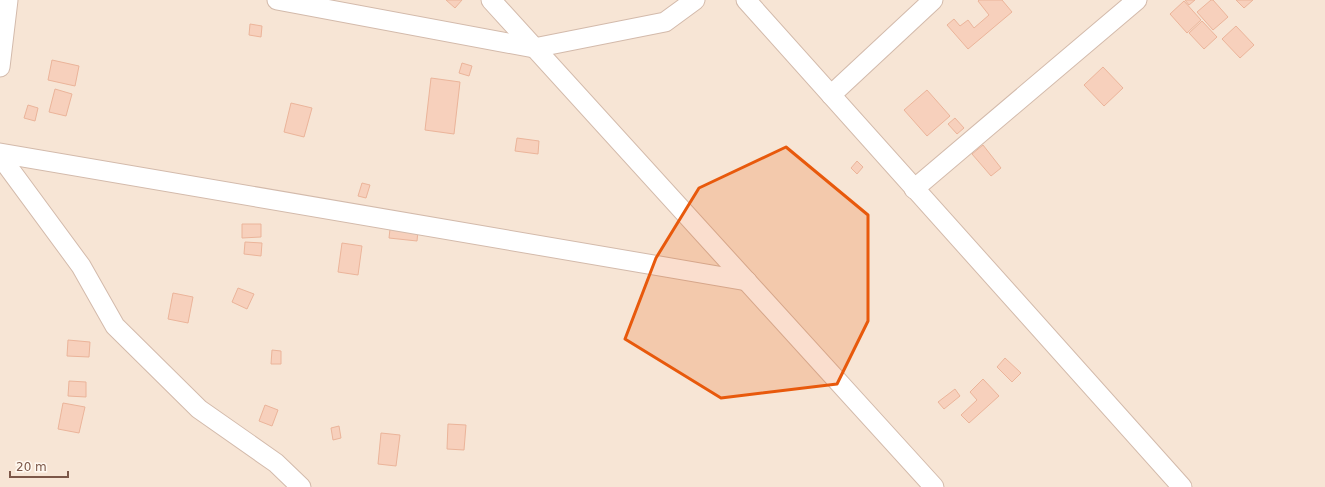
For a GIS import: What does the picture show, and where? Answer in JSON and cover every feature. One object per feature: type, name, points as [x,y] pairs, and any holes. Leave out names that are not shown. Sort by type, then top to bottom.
[{"type":"street","points":[[0,67],[8,0]]},
{"type":"street","points":[[277,0],[534,48],[665,22],[695,0]]},
{"type":"street","points":[[491,0],[934,487]]},
{"type":"street","points":[[746,0],[1182,487]]},
{"type":"street","points":[[831,95],[933,0]]},
{"type":"street","points":[[914,189],[1137,0]]},
{"type":"street","points":[[0,154],[747,281]]},
{"type":"street","points":[[0,154],[81,266],[115,326],[200,409],[276,463],[301,487]]},
{"type":"highlighted area","points":[[786,147],[868,215],[868,321],[837,384],[721,398],[625,339],[656,258],[699,188]]},
{"type":"shaded area","points":[[0,0],[1325,0],[1325,487],[0,487]]},
{"type":"building","points":[[446,0],[462,0],[455,8]]},
{"type":"building","points":[[1002,0],[1012,12],[968,49],[947,25],[954,19],[960,26],[968,20],[974,28],[989,15],[978,1]]},
{"type":"building","points":[[1185,0],[1195,0],[1189,5]]},
{"type":"building","points":[[1213,0],[1228,17],[1213,30],[1197,12]]},
{"type":"building","points":[[1236,0],[1253,0],[1244,8]]},
{"type":"building","points":[[1184,1],[1201,20],[1187,33],[1170,14]]},
{"type":"building","points":[[1202,21],[1217,37],[1204,49],[1189,33]]},
{"type":"building","points":[[250,24],[262,26],[261,37],[249,35]]},
{"type":"building","points":[[1236,26],[1254,45],[1240,58],[1222,39]]},
{"type":"building","points":[[52,60],[79,66],[75,86],[48,80]]},
{"type":"building","points":[[462,63],[472,66],[469,76],[459,73]]},
{"type":"building","points":[[1103,67],[1123,88],[1104,106],[1084,85]]},
{"type":"building","points":[[431,78],[460,82],[454,134],[425,130]]},
{"type":"building","points":[[55,89],[72,94],[66,116],[49,112]]},
{"type":"building","points":[[927,90],[950,116],[927,136],[904,110]]},
{"type":"building","points":[[291,103],[312,108],[304,137],[284,132]]},
{"type":"building","points":[[28,105],[38,108],[35,121],[24,118]]},
{"type":"building","points":[[955,118],[964,128],[957,134],[948,124]]},
{"type":"building","points":[[517,138],[539,141],[538,154],[515,151]]},
{"type":"building","points":[[983,145],[1001,168],[991,176],[972,154]]},
{"type":"building","points":[[857,161],[863,167],[857,174],[851,168]]},
{"type":"building","points":[[362,183],[370,185],[366,198],[358,196]]},
{"type":"building","points":[[242,224],[261,224],[261,237],[242,238]]},
{"type":"building","points":[[390,229],[418,231],[417,241],[389,238]]},
{"type":"building","points":[[245,242],[262,243],[261,256],[244,254]]},
{"type":"building","points":[[342,243],[362,246],[358,275],[338,272]]},
{"type":"building","points":[[238,288],[254,294],[247,309],[232,302]]},
{"type":"building","points":[[173,293],[193,297],[188,323],[168,319]]},
{"type":"building","points":[[68,340],[90,342],[89,357],[67,356]]},
{"type":"building","points":[[272,350],[281,351],[281,364],[271,364]]},
{"type":"building","points":[[1005,358],[1021,373],[1012,382],[997,367]]},
{"type":"building","points":[[983,379],[999,396],[969,423],[961,415],[977,400],[970,392]]},
{"type":"building","points":[[69,381],[86,382],[86,397],[68,396]]},
{"type":"building","points":[[955,389],[960,396],[944,409],[938,402]]},
{"type":"building","points":[[63,403],[85,407],[79,433],[58,429]]},
{"type":"building","points":[[265,405],[278,410],[272,426],[259,421]]},
{"type":"building","points":[[448,424],[466,425],[464,450],[447,449]]},
{"type":"building","points":[[339,426],[341,438],[333,440],[331,428]]},
{"type":"building","points":[[381,433],[400,435],[396,466],[378,464]]}]
